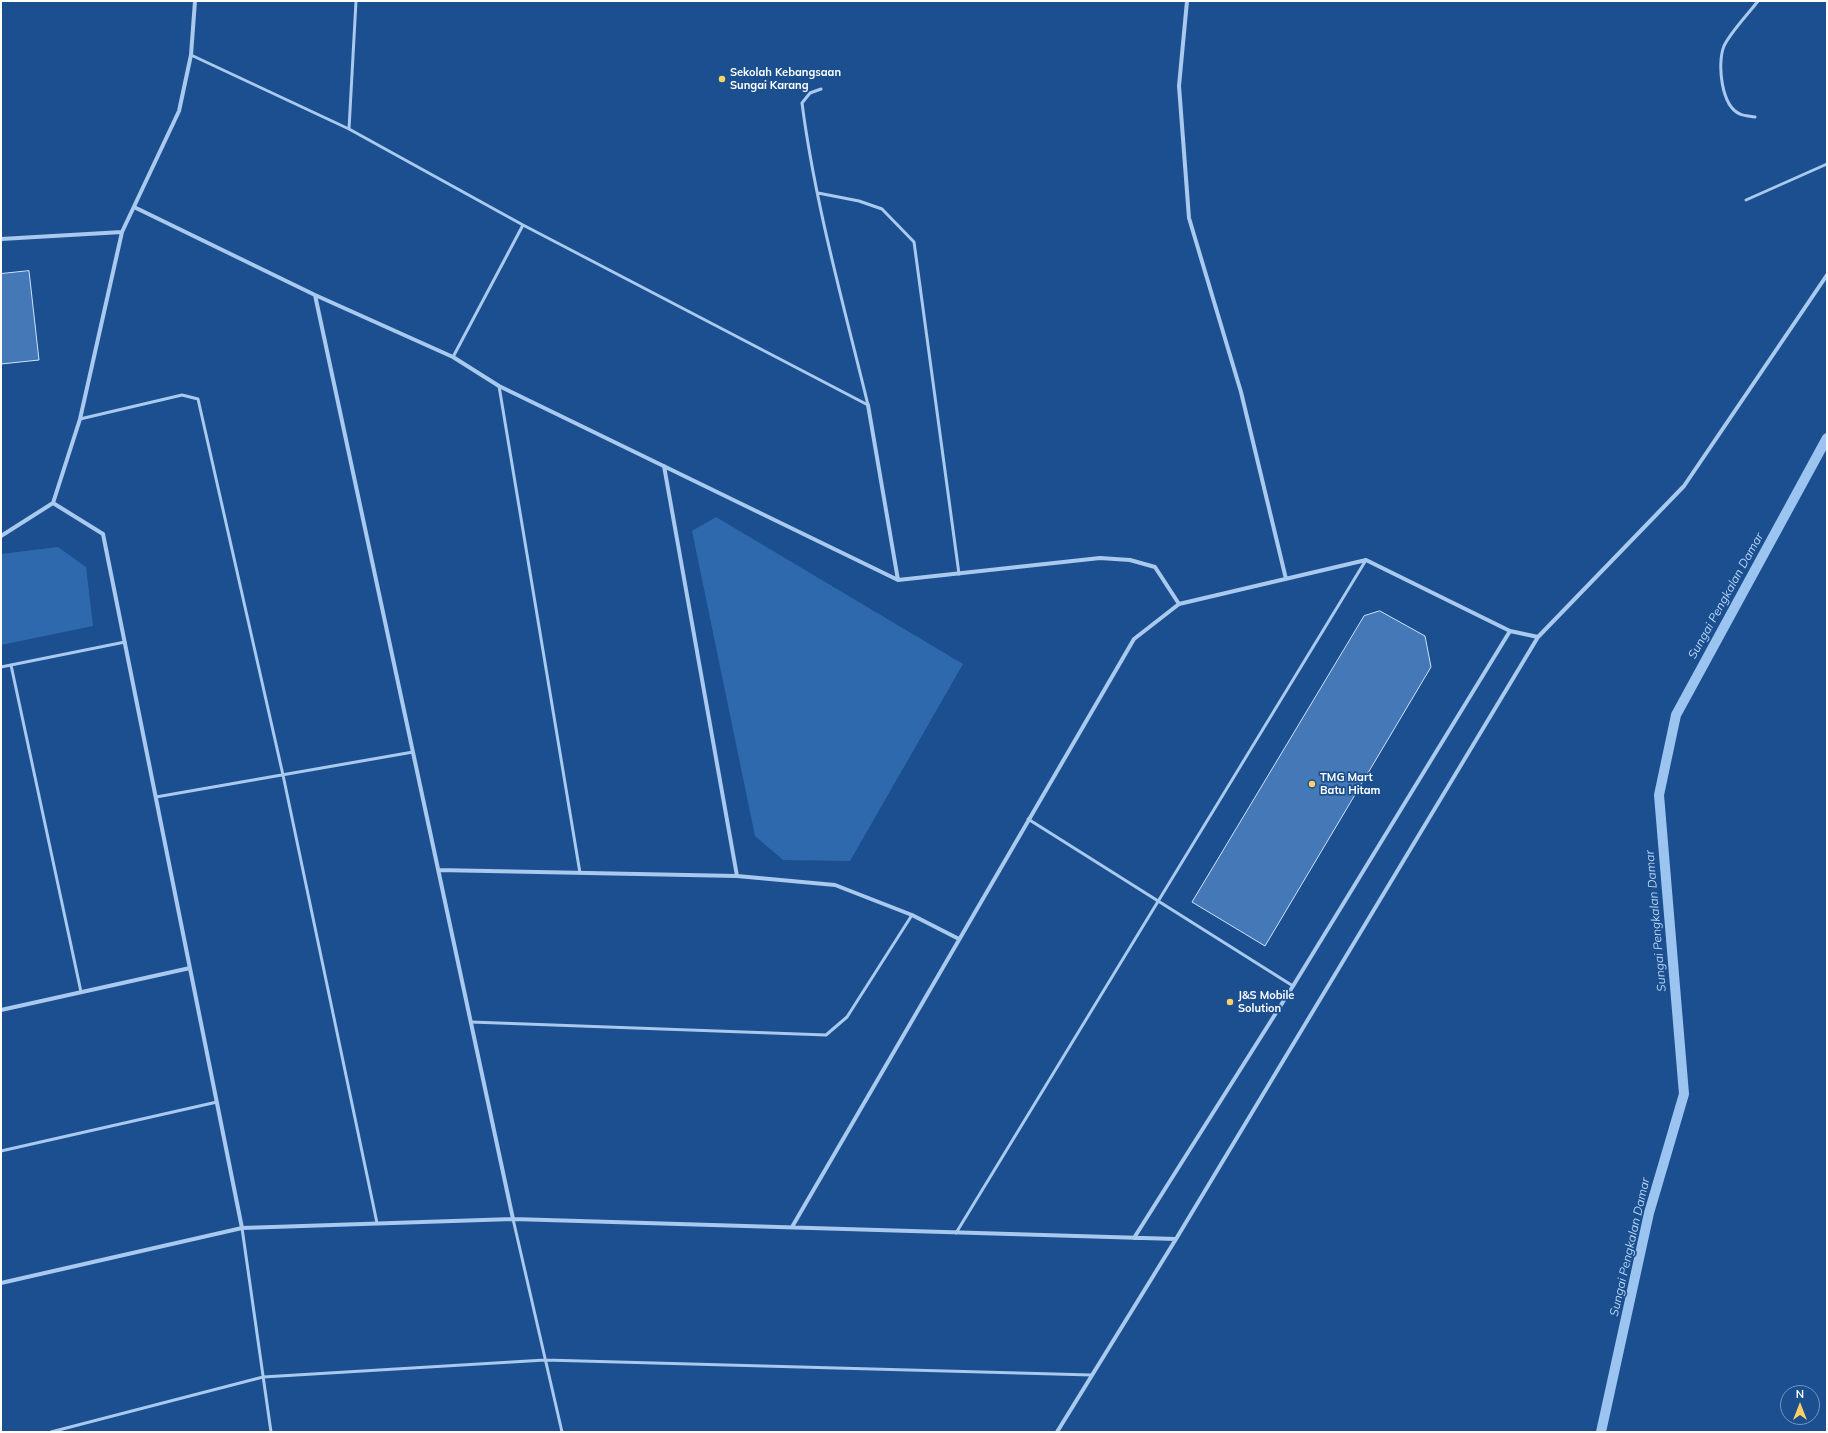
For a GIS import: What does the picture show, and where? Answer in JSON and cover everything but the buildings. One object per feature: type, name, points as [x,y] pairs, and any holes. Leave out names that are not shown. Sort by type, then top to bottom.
[{"type":"street","points":[[1,536],[53,503],[80,419],[122,232],[179,111],[191,55],[195,1]]},
{"type":"street","points":[[1187,1],[1179,86],[1189,218],[1241,392],[1286,579]]},
{"type":"street","points":[[134,207],[315,295],[453,357],[499,386],[898,580],[1100,558],[1130,560],[1155,567],[1179,604]]},
{"type":"street","points":[[1,239],[122,232]]},
{"type":"street","points":[[1057,1432],[1090,1375],[1176,1240],[1538,637],[1684,486],[1827,275]]},
{"type":"street","points":[[315,295],[513,1219]]},
{"type":"street","points":[[868,404],[898,580]]},
{"type":"street","points":[[664,466],[737,876]]},
{"type":"street","points":[[53,503],[103,534],[242,1228]]},
{"type":"street","points":[[792,1227],[1134,639],[1179,604],[1366,560],[1510,631],[1538,637]]},
{"type":"street","points":[[1134,1238],[1294,986],[1510,631]]},
{"type":"street","points":[[438,870],[737,876],[835,885],[912,915],[959,939]]},
{"type":"street","points":[[1,1010],[190,968]]},
{"type":"street","points":[[1,1283],[242,1228],[513,1219],[1176,1240]]},
{"type":"lane","points":[[349,129],[356,1]]},
{"type":"lane","points":[[1755,117],[1740,114],[1731,107],[1727,100],[1723,85],[1721,56],[1724,45],[1758,1]]},
{"type":"lane","points":[[191,55],[349,129],[523,225],[868,404]]},
{"type":"lane","points":[[821,90],[810,93],[802,103],[818,193],[868,404]]},
{"type":"lane","points":[[1746,200],[1827,164]]},
{"type":"lane","points":[[818,193],[859,201],[882,209],[914,242],[959,574]]},
{"type":"lane","points":[[453,357],[523,225]]},
{"type":"lane","points":[[499,386],[580,874]]},
{"type":"lane","points":[[80,419],[182,395],[198,399],[283,775],[377,1224]]},
{"type":"lane","points":[[956,1233],[1366,560]]},
{"type":"lane","points":[[1,667],[125,642]]},
{"type":"lane","points":[[11,665],[81,992]]},
{"type":"lane","points":[[156,798],[413,752]]},
{"type":"lane","points":[[1028,819],[1294,986]]},
{"type":"lane","points":[[471,1022],[826,1035],[847,1017],[912,915]]},
{"type":"lane","points":[[1,1151],[217,1102]]},
{"type":"lane","points":[[513,1219],[562,1432]]},
{"type":"lane","points":[[242,1228],[271,1432]]},
{"type":"lane","points":[[51,1432],[263,1377],[545,1360],[1090,1375]]},
{"type":"shaded area","points":[[716,517],[963,664],[850,861],[783,860],[755,836],[692,531]]},
{"type":"shaded area","points":[[58,547],[86,567],[93,626],[1,645],[1,554]]},
{"type":"waterway","name":"Sungai Pengkalan Damar","points":[[1601,1432],[1649,1213],[1684,1094],[1659,795],[1676,715],[1827,438]]},
{"type":"place","name":"Sekolah Kebangsaan Sungai Karang","points":[[722,79]]},
{"type":"place","name":"TMG Mart Batu Hitam","points":[[1312,784]]},
{"type":"place","name":"J&S Mobile Solution","points":[[1230,1002]]}]
